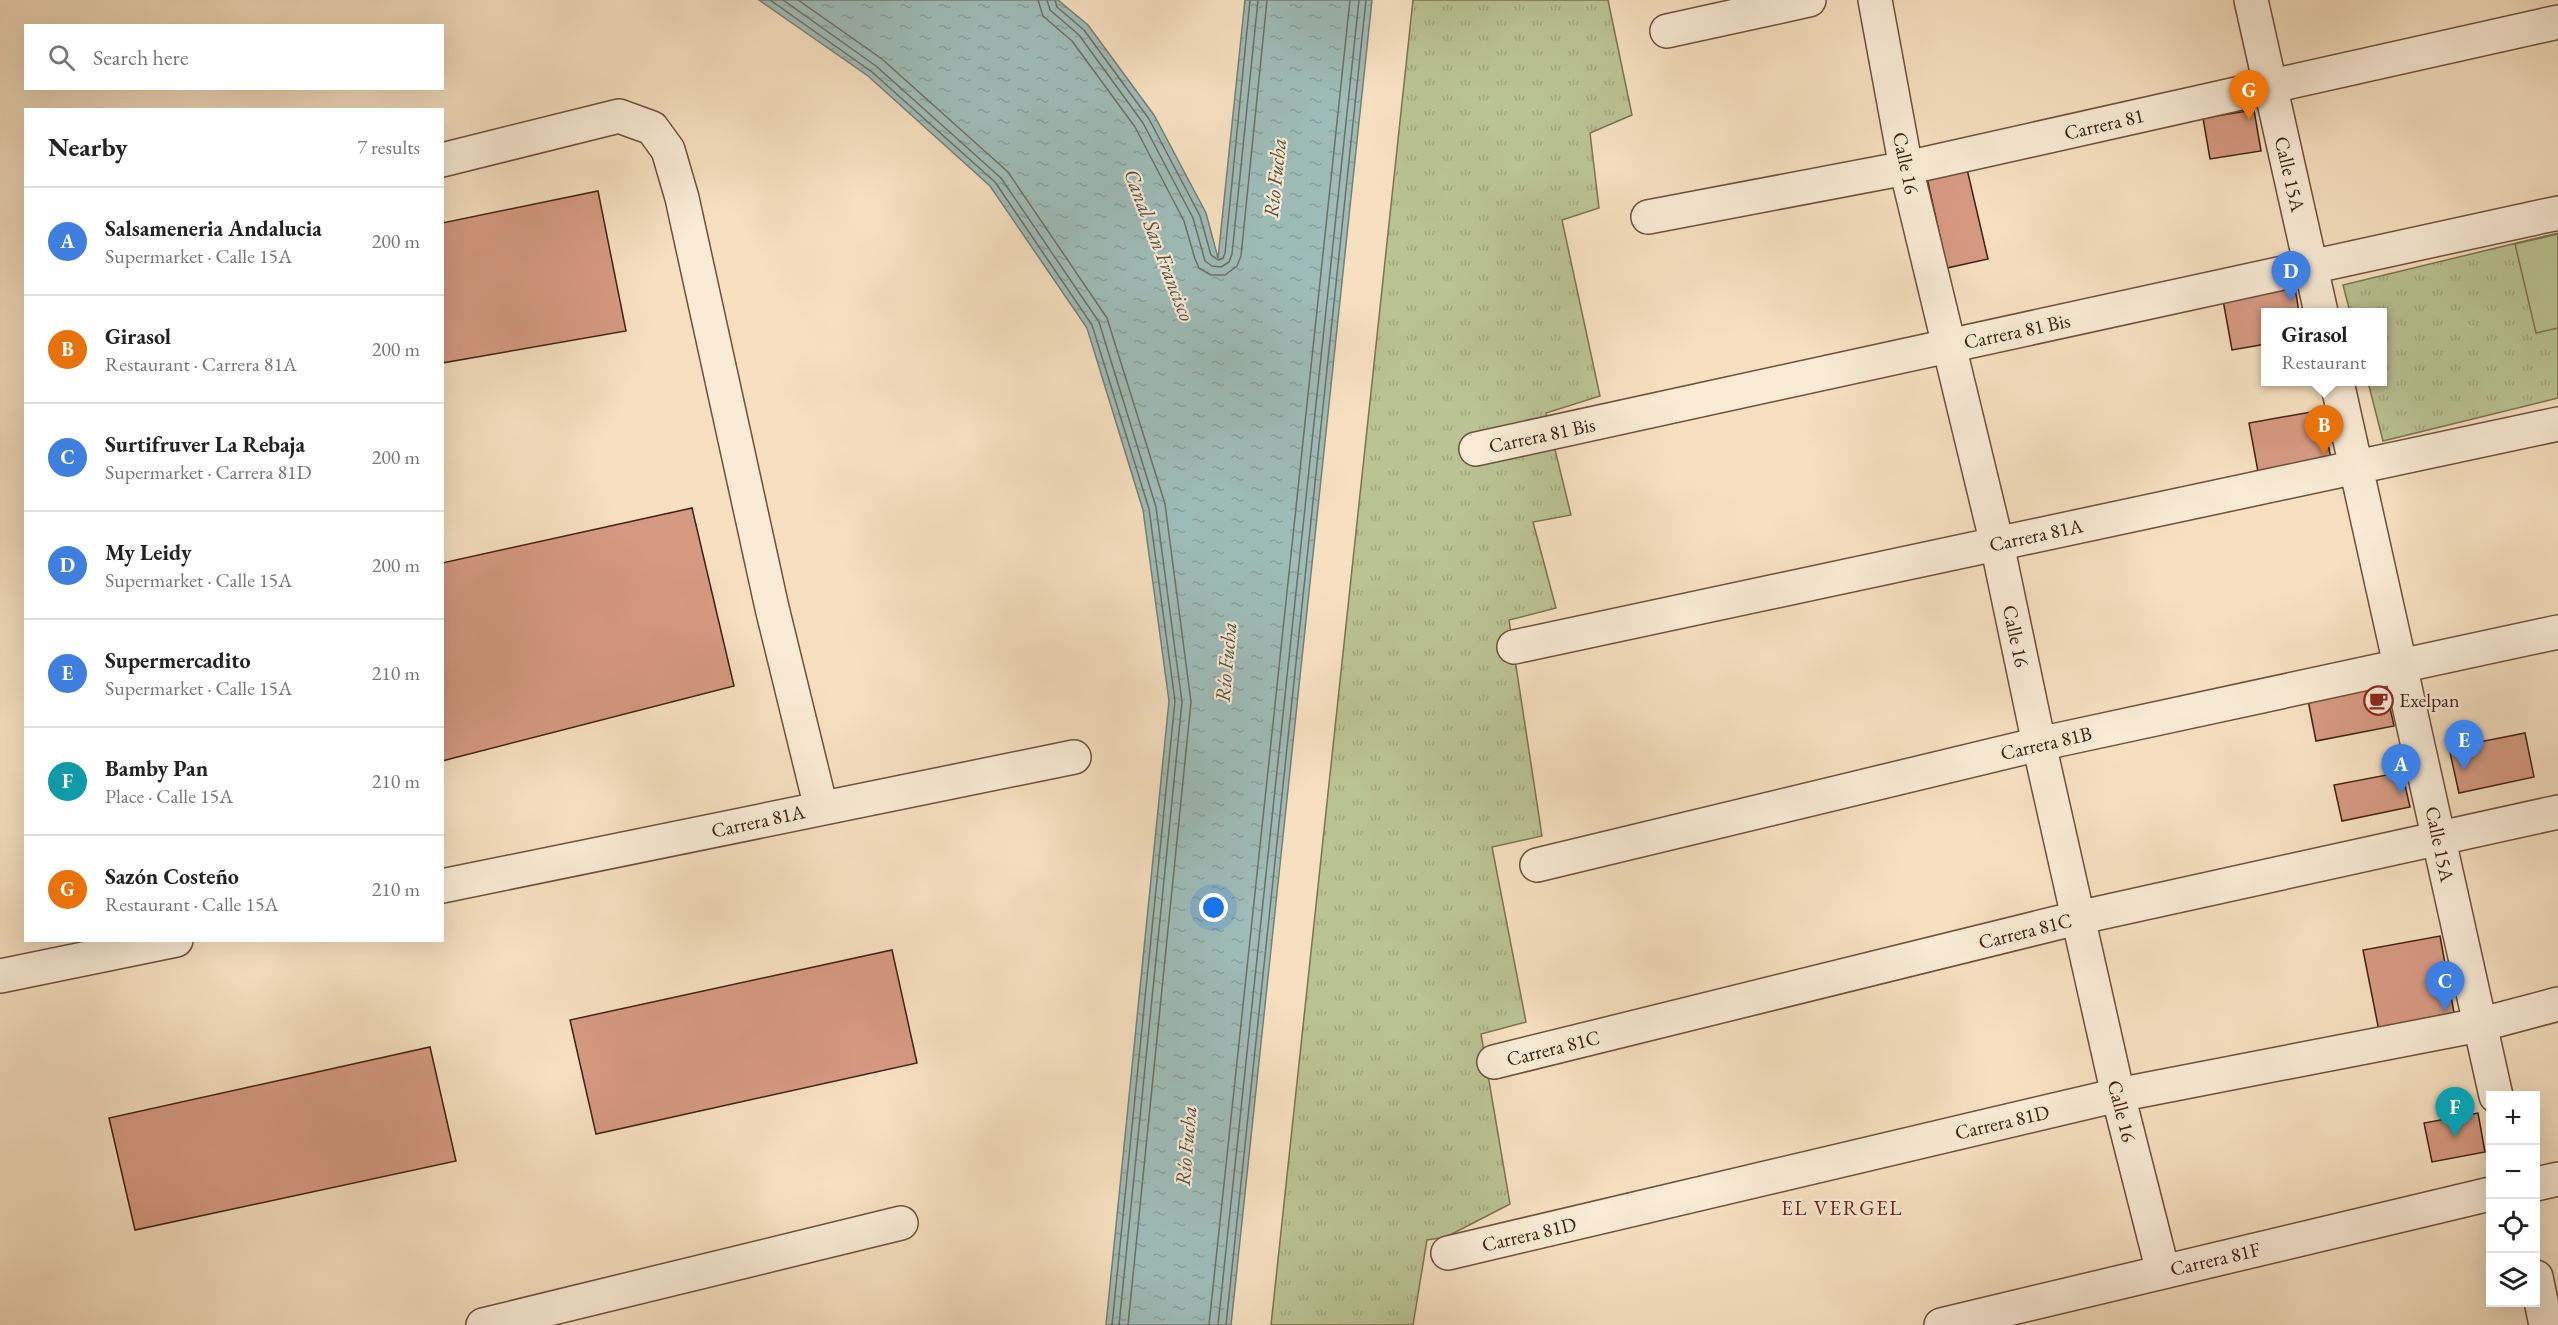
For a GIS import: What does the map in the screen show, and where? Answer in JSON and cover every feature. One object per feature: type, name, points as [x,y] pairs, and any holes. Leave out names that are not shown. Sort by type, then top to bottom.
[{"type":"street","points":[[1667,31],[1809,0]]},
{"type":"street","name":"Calle 16","points":[[1875,0],[1906,168],[1997,544],[2077,918],[2118,1095],[2163,1272]]},
{"type":"street","name":"Calle 15A","points":[[2251,0],[2320,308]]},
{"type":"street","name":"Carrera 81","points":[[1648,217],[1906,168],[2558,22]]},
{"type":"street","points":[[444,160],[619,116],[652,128],[668,150],[682,198],[772,608],[821,808]]},
{"type":"street","name":"Carrera 81 Bis","points":[[1476,449],[2558,213]]},
{"type":"street","name":"Calle 15A","points":[[2338,386],[2495,1091]]},
{"type":"street","name":"Carrera 81A","points":[[1514,647],[2558,424]]},
{"type":"street","name":"Carrera 81B","points":[[1537,866],[2039,744],[2558,632]]},
{"type":"street","name":"Carrera 81A","points":[[444,886],[1074,757]]},
{"type":"street","name":"Carrera 81C","points":[[1494,1062],[2077,918],[2558,812]]},
{"type":"street","points":[[0,976],[166,942]]},
{"type":"street","name":"Carrera 81D","points":[[1448,1253],[2118,1095],[2479,1025],[2558,1004]]},
{"type":"street","points":[[2540,1183],[2558,1179]]},
{"type":"street","name":"Carrera 81F","points":[[1941,1325],[2486,1195]]},
{"type":"street","points":[[483,1325],[902,1223]]},
{"type":"green space","points":[[1413,0],[1608,0],[1632,115],[1590,133],[1599,208],[1562,220],[1600,396],[1546,413],[1571,515],[1533,522],[1556,608],[1509,620],[1542,836],[1492,847],[1526,1022],[1481,1034],[1510,1204],[1446,1237],[1427,1240],[1413,1325],[1271,1325]]},
{"type":"green space","points":[[2558,233],[2558,398],[2383,441],[2369,386],[2387,386],[2387,308],[2349,308],[2343,285]]},
{"type":"green space","points":[[2558,234],[2558,328],[2536,333],[2515,244]]},
{"type":"water","points":[[759,0],[1058,0],[1088,25],[1154,115],[1206,213],[1218,258],[1245,0],[1372,0],[1231,1325],[1106,1325],[1169,701],[1143,510],[1087,328],[990,186],[868,76]]},
{"type":"building","points":[[2254,110],[2261,151],[2210,159],[2203,118]]},
{"type":"building","points":[[1967,169],[1988,259],[1947,268],[1927,178]]},
{"type":"building","points":[[598,191],[626,331],[444,363],[444,223]]},
{"type":"building","points":[[2295,288],[2298,308],[2261,308],[2261,345],[2232,350],[2223,300]]},
{"type":"building","points":[[2322,410],[2332,465],[2259,477],[2249,423]]},
{"type":"building","points":[[692,508],[734,686],[444,760],[444,563]]},
{"type":"building","points":[[2385,685],[2394,726],[2316,741],[2308,700]]},
{"type":"building","points":[[2525,733],[2534,777],[2459,793],[2449,748]]},
{"type":"building","points":[[2402,772],[2410,807],[2342,821],[2334,785]]},
{"type":"building","points":[[2440,936],[2455,1018],[2379,1031],[2363,950]]},
{"type":"building","points":[[892,950],[917,1063],[596,1134],[570,1020]]},
{"type":"building","points":[[430,1047],[456,1161],[135,1230],[109,1118]]},
{"type":"building","points":[[2478,1113],[2485,1152],[2432,1162],[2424,1123]]},
{"type":"place","name":"Sazón Costeño","points":[[2249,120]]},
{"type":"place","name":"My Leidy","points":[[2291,301]]},
{"type":"place","name":"Girasol","points":[[2324,455]]},
{"type":"place","name":"Exelpan","points":[[2378,700]]},
{"type":"place","name":"Supermercadito","points":[[2464,770]]},
{"type":"place","name":"Salsameneria Andalucia","points":[[2401,794]]},
{"type":"place","name":"Surtifruver La Rebaja","points":[[2445,1011]]},
{"type":"place","name":"Bamby Pan","points":[[2455,1137]]},
{"type":"district","name":"EL VERGEL","points":[[1842,1208]]},
{"type":"water label","name":"Río Fucha","points":[[1275,178]]},
{"type":"water label","name":"Canal San Francisco","points":[[1159,245]]},
{"type":"water label","name":"Río Fucha","points":[[1226,662]]},
{"type":"water label","name":"Río Fucha","points":[[1186,1146]]}]
